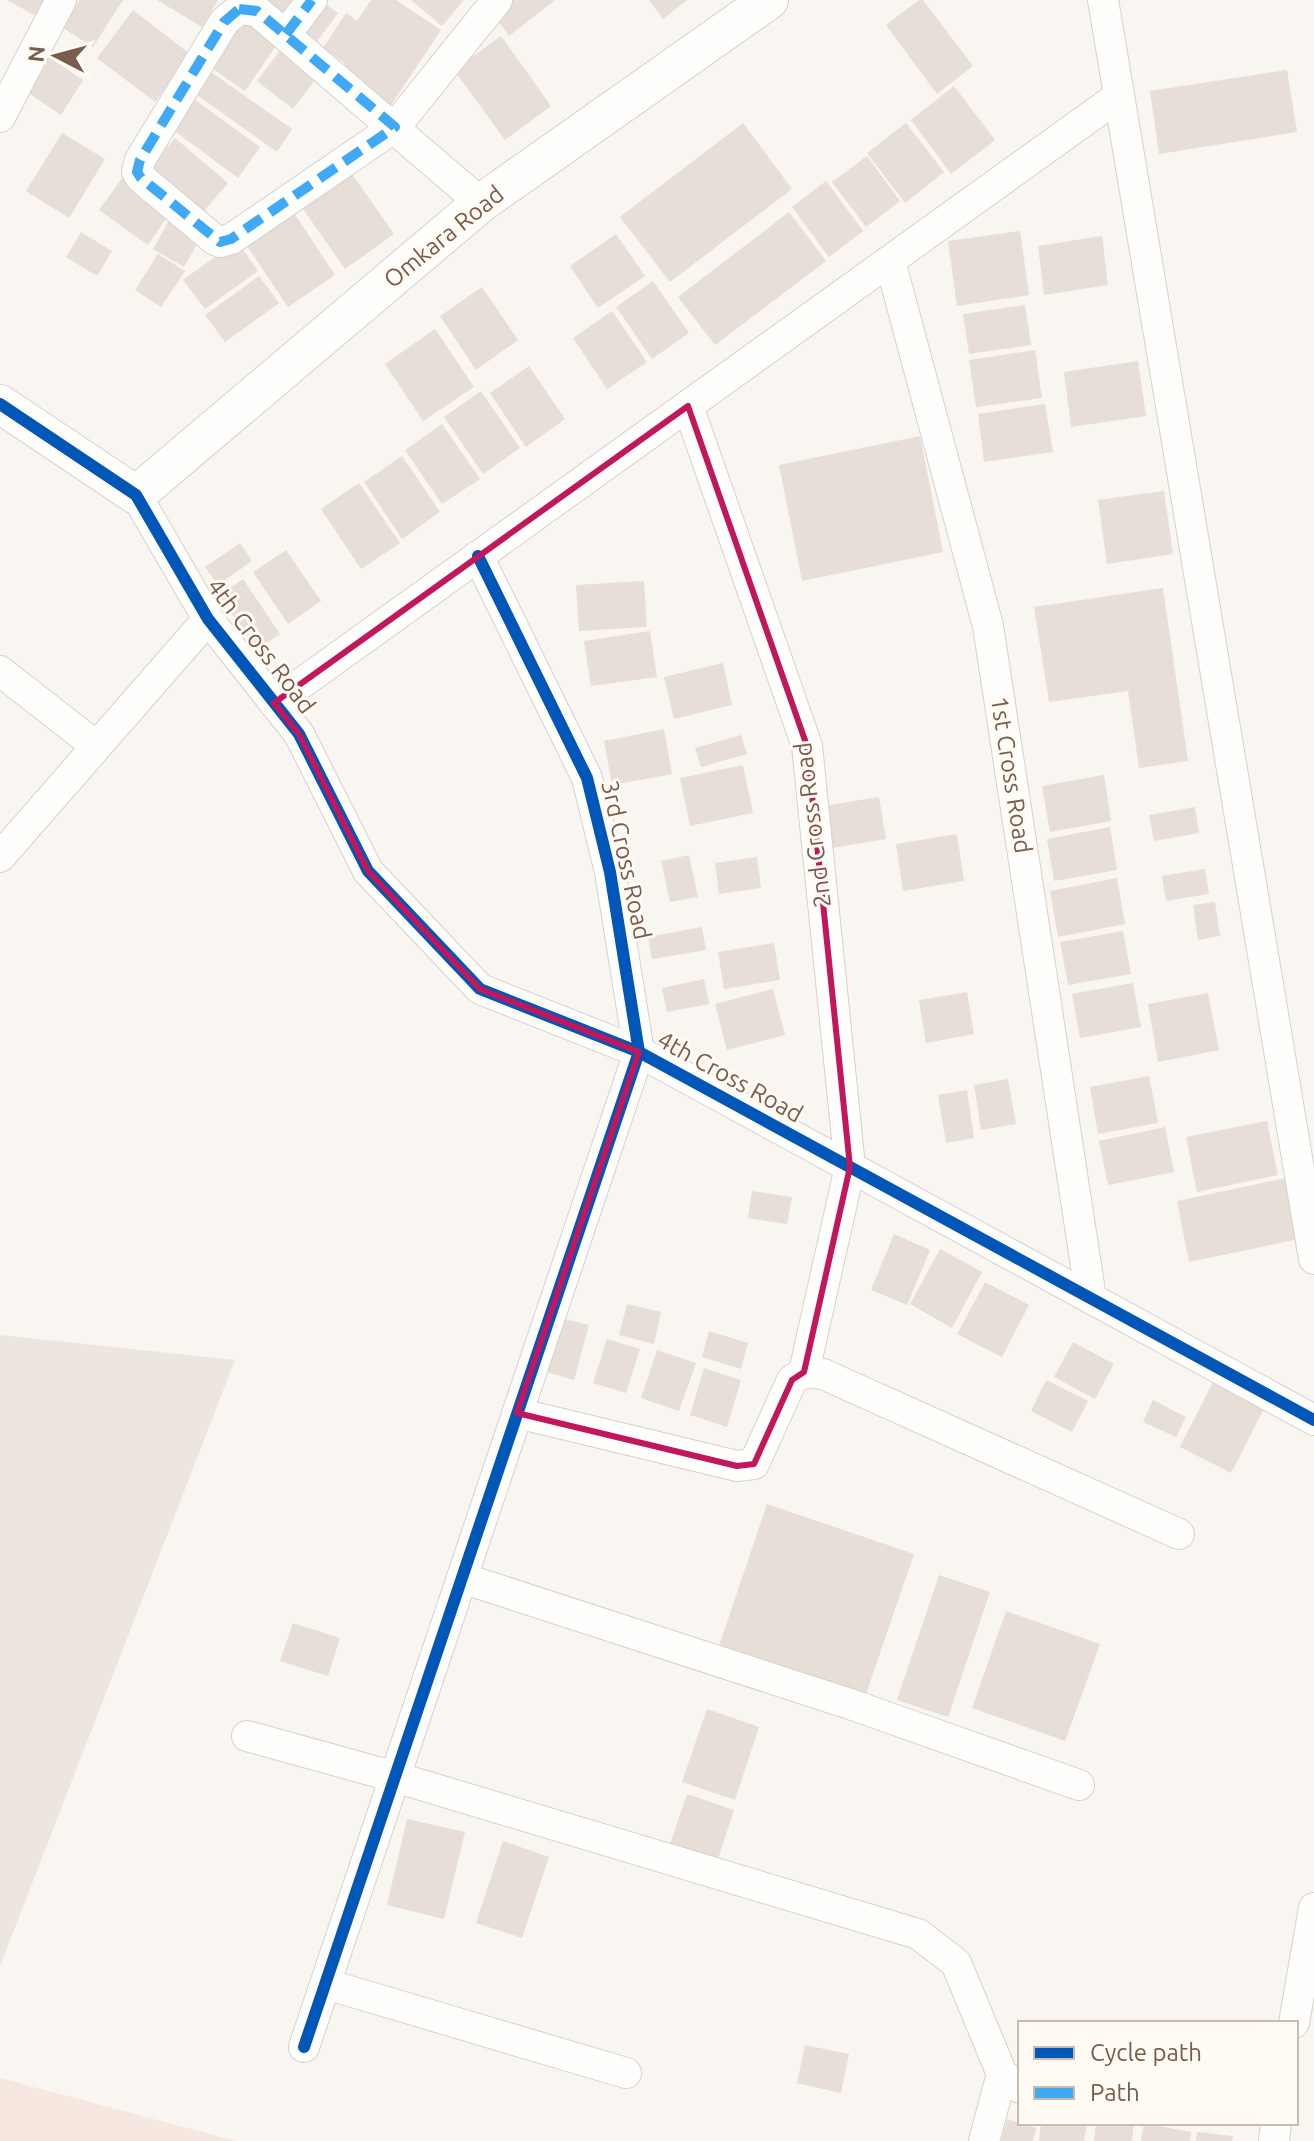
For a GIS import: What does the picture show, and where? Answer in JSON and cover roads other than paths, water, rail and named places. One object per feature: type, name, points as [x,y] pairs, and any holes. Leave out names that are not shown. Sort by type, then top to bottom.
[{"type":"street","points":[[0,117],[61,0]]},
{"type":"street","points":[[286,34],[312,0]]},
{"type":"street","points":[[481,203],[395,127],[286,34],[257,11],[239,9],[224,22],[140,160],[137,172],[215,240],[223,242],[231,239],[395,127],[497,0]]},
{"type":"street","name":"Omkara Road","points":[[136,495],[481,203],[769,0]]},
{"type":"street","points":[[1103,0],[1314,1259]]},
{"type":"street","points":[[274,703],[1119,96]]},
{"type":"street","name":"1st Cross Road","points":[[890,261],[988,626],[1091,1298]]},
{"type":"street","points":[[0,404],[136,495]]},
{"type":"street","name":"2nd Cross Road","points":[[688,406],[807,746],[850,1167],[804,1372]]},
{"type":"street","name":"4th Cross Road","points":[[136,495],[208,619],[299,734],[368,871],[480,989],[639,1052],[1314,1420]]},
{"type":"street","name":"3rd Cross Road","points":[[478,556],[587,778],[610,872],[639,1052]]},
{"type":"street","points":[[0,857],[208,619]]},
{"type":"street","points":[[0,671],[96,746]]},
{"type":"street","points":[[304,2047],[639,1052]]},
{"type":"street","points":[[517,1413],[737,1466],[754,1464],[792,1380],[804,1372],[823,1374],[1179,1534]]},
{"type":"street","points":[[462,1578],[850,1704],[1079,1785]]},
{"type":"street","points":[[247,1736],[395,1777],[918,1934],[956,1963],[1011,2081],[984,2141]]},
{"type":"street","points":[[1302,2005],[1314,1908]]},
{"type":"street","points":[[326,1984],[626,2073]]}]
